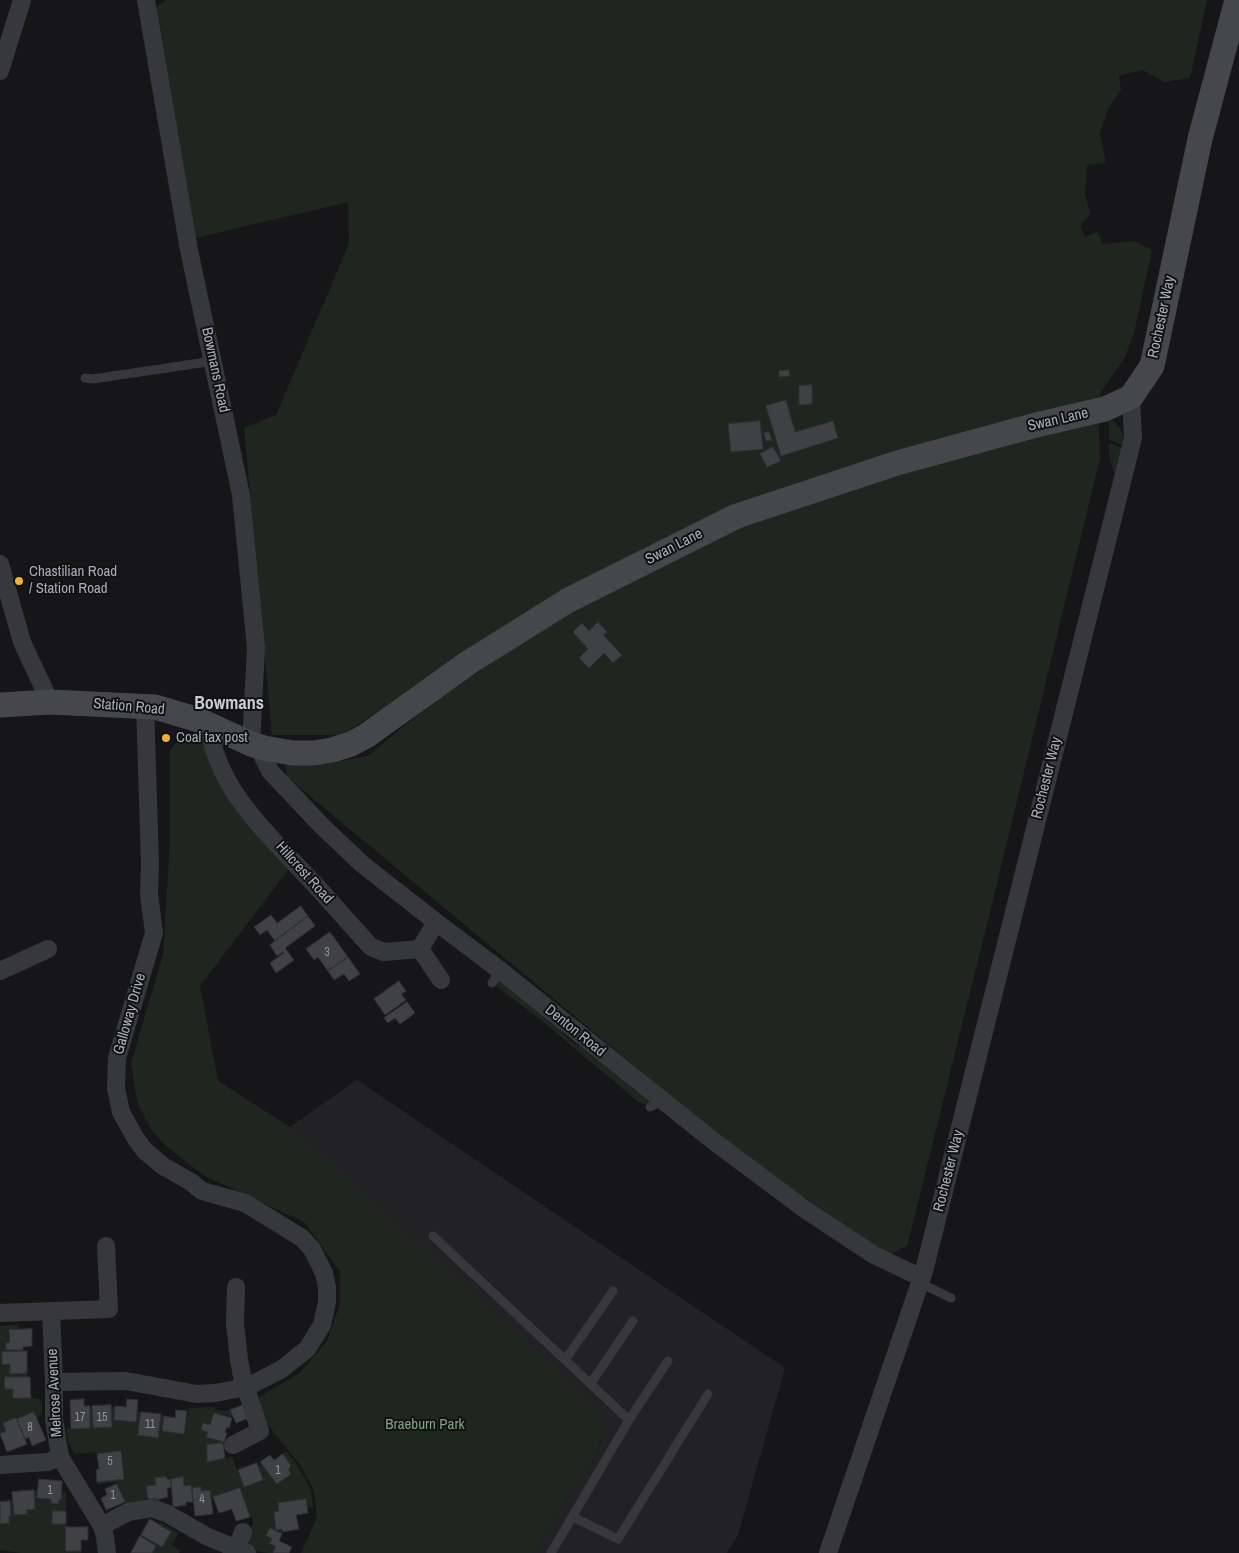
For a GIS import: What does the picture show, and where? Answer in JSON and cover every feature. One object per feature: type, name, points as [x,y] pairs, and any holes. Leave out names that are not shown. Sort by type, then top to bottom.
[{"type":"street","points":[[0,71],[22,0]]},
{"type":"street","name":"Bowmans Road","points":[[146,0],[189,250],[241,495],[256,648],[258,746]]},
{"type":"street","name":"Rochester Way","points":[[828,1553],[921,1280],[1132,438],[1131,397],[1152,366],[1200,139],[1237,0]]},
{"type":"street","name":"Swan Lane","points":[[258,746],[292,753],[319,753],[338,749],[359,740],[379,728],[468,664],[567,601],[737,516],[897,463],[1036,425],[1105,409],[1131,397]]},
{"type":"street","points":[[0,564],[22,642],[50,702]]},
{"type":"street","name":"Station Road","points":[[0,705],[50,702],[145,705],[164,708],[210,724],[258,746]]},
{"type":"street","name":"Galloway Drive","points":[[54,1382],[126,1381],[197,1394],[216,1393],[247,1387],[282,1369],[307,1349],[322,1325],[326,1308],[327,1287],[324,1273],[318,1258],[302,1238],[245,1203],[202,1191],[191,1182],[163,1166],[136,1139],[121,1112],[116,1083],[117,1058],[154,933],[148,894],[150,864],[145,705]]},
{"type":"street","name":"Hillcrest Road","points":[[210,724],[213,747],[223,773],[256,822],[371,947],[384,952],[420,949]]},
{"type":"street","name":"Denton Road","points":[[258,746],[267,768],[322,826],[362,864],[436,922],[497,977],[655,1103],[716,1143],[806,1210],[874,1255],[921,1280]]},
{"type":"street","points":[[436,922],[420,949],[440,980]]},
{"type":"street","points":[[0,971],[48,949]]},
{"type":"street","points":[[0,1313],[109,1309],[106,1246]]},
{"type":"street","points":[[233,1445],[260,1431],[241,1370],[235,1324],[236,1287]]},
{"type":"street","name":"Melrose Avenue","points":[[51,1311],[54,1419],[60,1457],[102,1526],[106,1553]]},
{"type":"street","points":[[0,1465],[48,1462],[60,1457]]},
{"type":"street","points":[[102,1526],[128,1512],[152,1508],[166,1513],[208,1536],[242,1544]]},
{"type":"lane","points":[[85,378],[93,379],[213,361]]},
{"type":"lane","points":[[433,1236],[629,1420]]},
{"type":"lane","points":[[921,1280],[951,1298]]},
{"type":"lane","points":[[565,1360],[613,1291]]},
{"type":"lane","points":[[591,1383],[633,1321]]},
{"type":"lane","points":[[551,1553],[629,1420],[668,1361]]},
{"type":"lane","points":[[573,1517],[618,1539],[708,1394]]},
{"type":"shaded area","points":[[357,1080],[785,1368],[738,1535],[727,1553],[533,1553],[602,1440],[290,1127]]},
{"type":"green space","points":[[167,0],[1207,0],[1190,78],[1164,82],[1143,70],[1119,76],[1121,90],[1109,107],[1100,133],[1106,163],[1087,165],[1085,194],[1090,214],[1080,226],[1085,237],[1097,232],[1103,244],[1135,241],[1152,250],[1134,333],[1125,357],[1101,392],[1098,403],[1100,458],[907,1246],[887,1256],[726,1142],[287,777],[285,761],[319,765],[368,756],[433,702],[565,614],[501,631],[342,735],[272,735],[244,428],[276,415],[349,244],[348,202],[187,240],[152,9]]},
{"type":"green space","points":[[1109,419],[1121,430],[1123,445],[1109,440]]},
{"type":"green space","points":[[1109,443],[1122,448],[1114,474],[1109,453]]},
{"type":"green space","name":"Braeburn Park","points":[[181,736],[204,740],[226,796],[291,866],[200,986],[218,1081],[290,1127],[594,1404],[600,1416],[602,1433],[597,1451],[533,1553],[301,1553],[317,1518],[314,1490],[300,1465],[265,1421],[256,1399],[300,1373],[327,1341],[340,1304],[340,1271],[304,1222],[203,1175],[165,1145],[152,1131],[137,1102],[131,1063],[163,955],[170,840],[170,751]]},
{"type":"green space","points":[[492,972],[557,1023],[564,1035],[573,1043],[598,1055],[651,1101],[649,1104],[643,1104],[636,1100],[540,1019],[492,983],[489,975]]},
{"type":"green space","points":[[18,1325],[18,1330],[9,1330],[10,1342],[6,1343],[6,1350],[23,1351],[2,1352],[2,1365],[10,1364],[11,1374],[27,1373],[27,1377],[5,1377],[6,1389],[13,1389],[13,1398],[39,1399],[42,1404],[42,1410],[41,1415],[37,1419],[33,1412],[3,1423],[6,1431],[0,1434],[0,1326]]},
{"type":"green space","points":[[111,1407],[114,1407],[114,1420],[136,1422],[137,1411],[141,1412],[138,1435],[158,1438],[161,1414],[164,1416],[162,1431],[184,1434],[189,1408],[215,1407],[216,1410],[230,1410],[234,1417],[214,1413],[210,1425],[203,1423],[201,1430],[208,1432],[207,1437],[222,1441],[207,1452],[208,1461],[232,1457],[244,1487],[263,1480],[258,1466],[262,1464],[277,1484],[291,1474],[288,1469],[291,1466],[283,1454],[286,1451],[298,1466],[311,1490],[313,1507],[308,1508],[306,1499],[278,1503],[279,1511],[274,1513],[276,1529],[282,1529],[282,1534],[270,1529],[266,1536],[272,1538],[270,1544],[276,1546],[273,1553],[260,1552],[250,1545],[249,1536],[253,1519],[252,1516],[250,1517],[240,1488],[211,1497],[201,1491],[201,1487],[184,1486],[183,1477],[155,1478],[156,1485],[146,1486],[148,1497],[126,1505],[117,1482],[97,1484],[97,1482],[124,1479],[121,1451],[74,1454],[66,1429],[90,1428],[90,1408],[92,1408],[93,1428],[111,1427]]},
{"type":"green space","points":[[34,1490],[38,1490],[51,1499],[51,1503],[58,1504],[59,1499],[61,1499],[61,1491],[66,1493],[66,1511],[53,1511],[52,1524],[66,1524],[81,1553],[21,1553],[0,1550],[0,1521],[1,1524],[9,1523],[9,1516],[11,1515],[10,1501],[13,1501],[14,1515],[26,1514],[26,1510],[35,1509]]},
{"type":"green space","points":[[160,1522],[178,1533],[172,1545],[180,1551],[179,1553],[152,1553],[156,1546],[140,1536],[162,1547],[171,1532],[159,1524]]},
{"type":"building","points":[[789,370],[790,376],[779,377],[779,371]]},
{"type":"building","points":[[812,385],[812,404],[799,405],[799,386]]},
{"type":"building","points":[[786,400],[795,432],[833,421],[838,438],[781,456],[766,406]]},
{"type":"building","points":[[760,421],[763,449],[731,452],[728,424]]},
{"type":"building","points":[[769,432],[772,440],[766,441],[764,433]]},
{"type":"building","points":[[773,447],[781,461],[767,467],[760,454]]},
{"type":"building","points":[[598,622],[607,632],[603,635],[622,655],[613,663],[604,653],[589,668],[579,658],[588,649],[573,632],[582,623],[589,631]]},
{"type":"building","points":[[301,906],[308,916],[275,941],[267,930],[260,935],[254,927],[271,915],[277,923]]},
{"type":"building","points":[[308,916],[315,926],[285,948],[294,960],[276,973],[270,963],[284,953],[277,956],[270,945]]},
{"type":"building","points":[[330,932],[348,957],[328,971],[318,957],[314,960],[306,949]]},
{"type":"building","points":[[348,957],[360,974],[349,981],[344,974],[334,980],[328,971]]},
{"type":"building","points":[[399,981],[406,991],[401,994],[406,1000],[385,1015],[374,999]]},
{"type":"building","points":[[407,1002],[415,1013],[400,1024],[395,1018],[388,1023],[384,1018]]},
{"type":"building","points":[[32,1329],[32,1346],[23,1347],[23,1350],[6,1350],[6,1343],[10,1342],[9,1330]]},
{"type":"building","points":[[27,1351],[27,1373],[10,1374],[10,1364],[2,1365],[2,1352]]},
{"type":"building","points":[[5,1377],[30,1377],[31,1398],[13,1398],[13,1389],[5,1389]]},
{"type":"building","points":[[84,1399],[84,1406],[90,1406],[90,1428],[71,1429],[70,1400]]},
{"type":"building","points":[[127,1399],[138,1400],[136,1422],[114,1420],[115,1406],[126,1407]]},
{"type":"building","points":[[111,1405],[112,1427],[93,1428],[92,1406]]},
{"type":"building","points":[[243,1405],[249,1418],[236,1423],[230,1410]]},
{"type":"building","points":[[176,1410],[187,1411],[184,1434],[162,1431],[164,1416],[175,1418]]},
{"type":"building","points":[[34,1412],[46,1440],[32,1446],[29,1437],[25,1439],[17,1419]]},
{"type":"building","points":[[141,1412],[161,1414],[158,1438],[138,1435]]},
{"type":"building","points":[[214,1413],[232,1418],[229,1428],[227,1427],[225,1432],[227,1433],[224,1442],[206,1437],[208,1432],[201,1430],[203,1423],[210,1425]]},
{"type":"building","points":[[16,1418],[27,1444],[7,1452],[0,1434],[6,1431],[3,1423]]},
{"type":"building","points":[[223,1443],[225,1458],[207,1462],[207,1445]]},
{"type":"building","points":[[121,1451],[124,1479],[97,1482],[96,1470],[99,1469],[97,1454]]},
{"type":"building","points":[[283,1454],[291,1466],[288,1469],[291,1474],[277,1484],[260,1462],[270,1455],[274,1460]]},
{"type":"building","points":[[257,1463],[263,1480],[244,1487],[238,1470]]},
{"type":"building","points":[[166,1477],[171,1479],[171,1487],[167,1488],[168,1497],[156,1500],[156,1498],[148,1499],[146,1486],[156,1485],[155,1478]]},
{"type":"building","points":[[183,1477],[184,1486],[191,1485],[193,1502],[186,1502],[186,1505],[173,1507],[171,1479]]},
{"type":"building","points":[[39,1479],[62,1481],[61,1500],[59,1499],[58,1504],[51,1503],[51,1499],[37,1498]]},
{"type":"building","points":[[117,1484],[125,1502],[106,1510],[101,1498],[107,1495],[105,1489]]},
{"type":"building","points":[[201,1487],[201,1491],[210,1490],[213,1514],[195,1516],[192,1488]]},
{"type":"building","points":[[240,1488],[250,1517],[236,1521],[232,1509],[219,1513],[213,1497]]},
{"type":"building","points":[[34,1490],[35,1509],[26,1510],[27,1514],[14,1515],[12,1492]]},
{"type":"building","points":[[306,1499],[308,1513],[296,1515],[299,1529],[283,1532],[282,1529],[276,1530],[274,1512],[279,1511],[278,1503]]},
{"type":"building","points":[[10,1501],[11,1516],[9,1516],[9,1523],[0,1524],[0,1502]]},
{"type":"building","points":[[53,1511],[66,1511],[66,1524],[52,1524]]},
{"type":"building","points":[[150,1519],[171,1532],[162,1547],[141,1535]]},
{"type":"building","points":[[66,1527],[88,1527],[88,1540],[81,1540],[81,1551],[66,1551]]},
{"type":"building","points":[[270,1528],[282,1534],[279,1541],[292,1547],[289,1553],[273,1553],[276,1546],[270,1544],[272,1538],[266,1536]]},
{"type":"building","points":[[140,1536],[156,1546],[152,1553],[131,1553]]},
{"type":"place","name":"Chastilian Road / Station Road","points":[[19,581]]},
{"type":"place","name":"Coal tax post","points":[[166,738]]},
{"type":"district","name":"Bowmans","points":[[229,704]]}]
